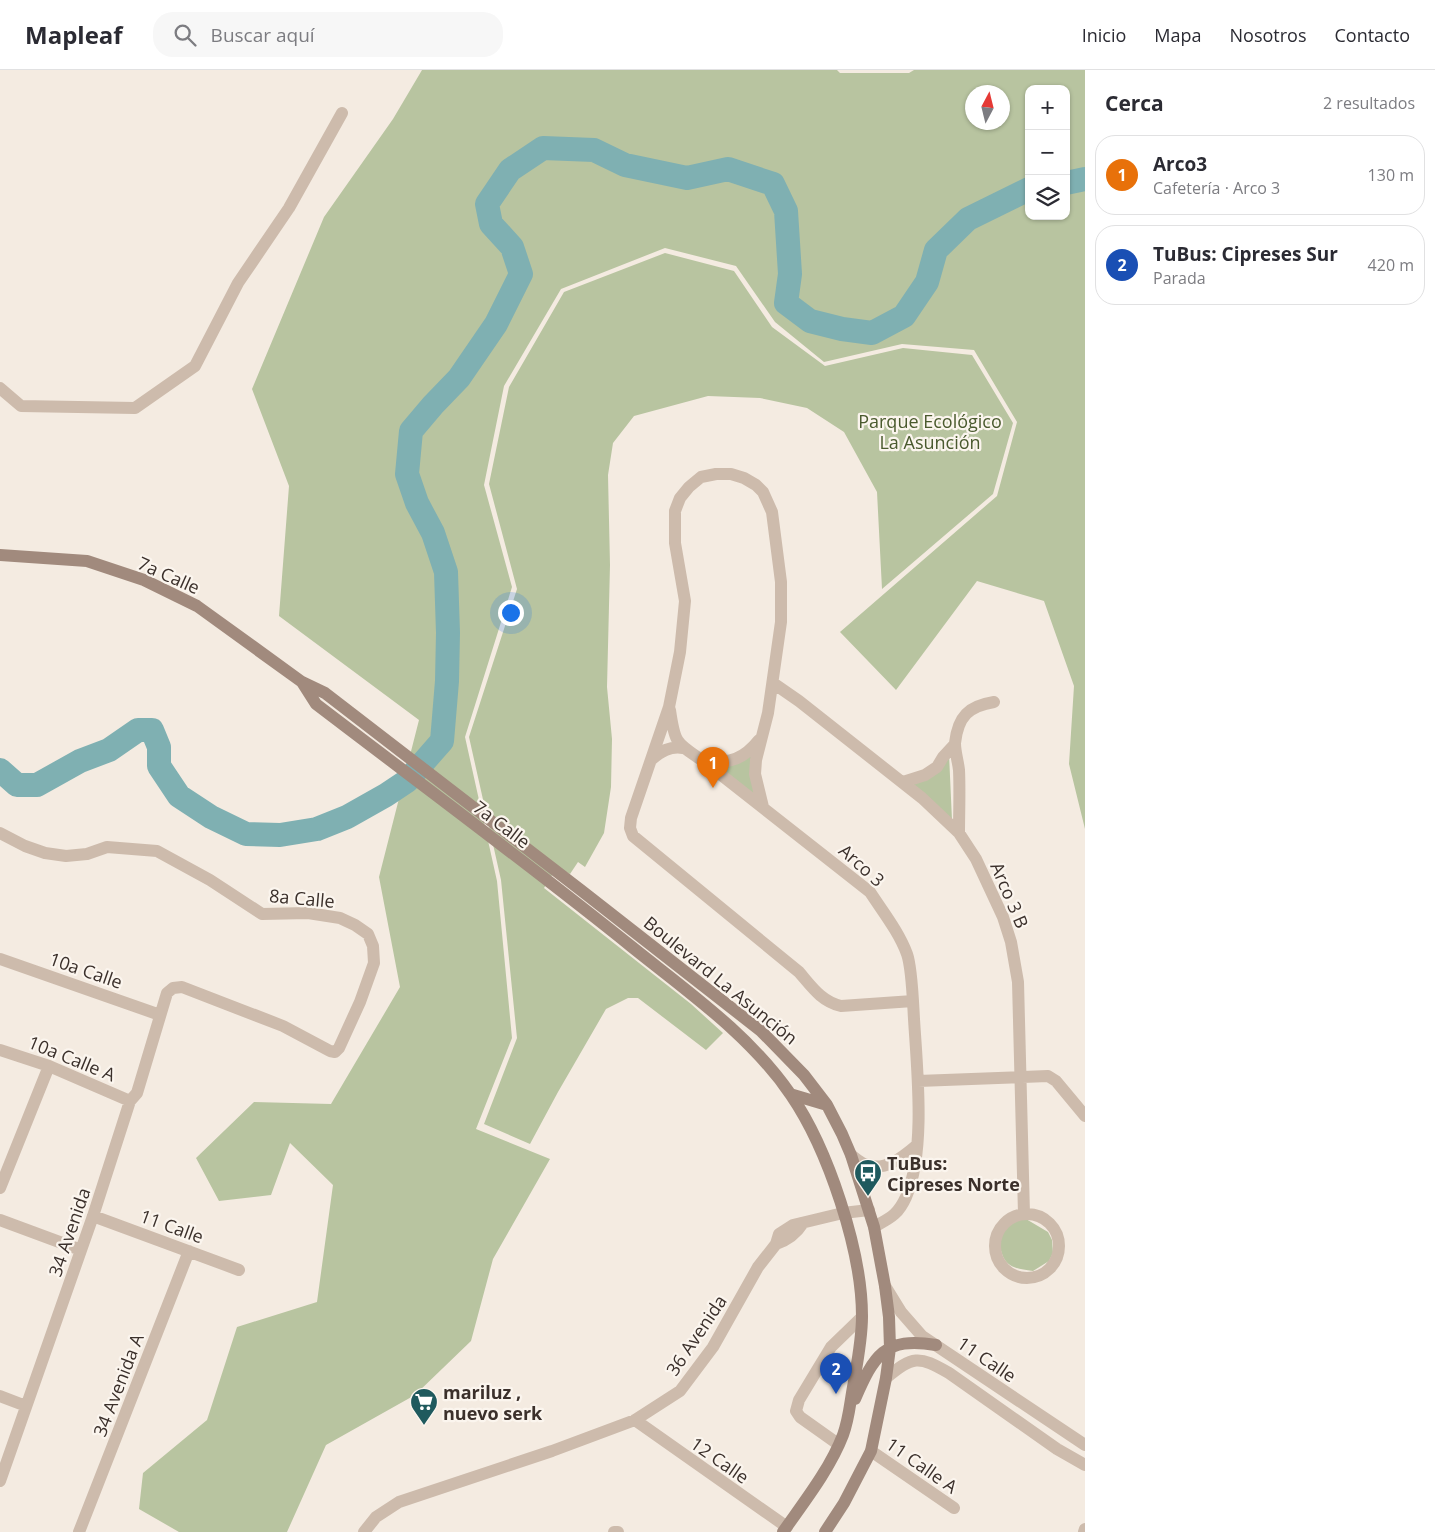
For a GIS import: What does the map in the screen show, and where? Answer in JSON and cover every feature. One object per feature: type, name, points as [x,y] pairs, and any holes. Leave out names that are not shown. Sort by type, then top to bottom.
[{"type":"main road","name":"7a Calle","points":[[0,555],[87,561],[144,580],[197,606],[302,682],[325,693],[578,896],[686,991]]},
{"type":"main road","name":"7a Calle","points":[[302,682],[316,704],[578,896]]},
{"type":"main road","name":"Boulevard La Asunción","points":[[578,896],[761,1031],[804,1075],[827,1105],[851,1155],[874,1227],[885,1286],[890,1348],[886,1378],[871,1451],[844,1503],[825,1532]]},
{"type":"main road","name":"Boulevard La Asunción","points":[[686,991],[743,1039],[790,1094],[823,1154],[843,1213],[856,1261],[862,1317],[849,1413],[843,1436],[817,1484],[785,1530]]},
{"type":"main road","points":[[790,1094],[827,1105]]},
{"type":"main road","points":[[849,1413],[874,1361],[890,1348],[918,1342],[936,1345]]},
{"type":"street","points":[[0,388],[20,406],[135,408],[195,366],[238,283],[288,208],[342,113]]},
{"type":"street","points":[[762,807],[755,774],[756,760],[768,713],[781,622],[780,582],[772,512],[763,492],[756,485],[744,478],[731,474],[716,474],[701,477],[689,487],[680,498],[675,510],[675,543],[685,601],[680,652],[670,707],[631,818],[630,828],[633,836],[799,972],[822,999],[841,1006],[913,1001]]},
{"type":"street","name":"Arco 3 B","points":[[773,683],[903,782],[959,834],[976,859],[1003,917],[1011,942],[1018,982],[1024,1214]]},
{"type":"street","points":[[959,834],[959,770],[955,744],[961,721],[968,711],[979,704],[994,702]]},
{"type":"street","points":[[670,707],[674,735],[683,748]]},
{"type":"street","points":[[706,763],[735,760],[750,751],[762,736]]},
{"type":"street","points":[[903,782],[925,775],[937,767],[942,757],[955,744]]},
{"type":"street","points":[[651,760],[667,749],[683,748]]},
{"type":"street","name":"Arco 3","points":[[683,748],[706,763],[870,892],[889,920],[908,955],[918,1082],[917,1145],[906,1197],[894,1216],[874,1227]]},
{"type":"street","name":"8a Calle","points":[[0,833],[25,846],[45,853],[66,856],[87,854],[107,847],[157,851],[218,884],[262,914],[308,913],[340,918],[368,934],[373,946],[374,963],[360,1002],[339,1048],[335,1052],[283,1026],[182,988],[173,988],[167,993]]},
{"type":"street","name":"10a Calle","points":[[0,959],[160,1015]]},
{"type":"street","name":"34 Avenida","points":[[0,1481],[93,1216],[130,1101],[137,1092],[167,993]]},
{"type":"street","name":"10a Calle A","points":[[0,1050],[49,1066],[130,1101]]},
{"type":"street","points":[[0,1188],[49,1066]]},
{"type":"street","points":[[918,1082],[1048,1076],[1052,1077],[1085,1116]]},
{"type":"street","points":[[851,1155],[864,1164],[879,1166],[902,1158],[917,1145]]},
{"type":"street","points":[[843,1213],[869,1210]]},
{"type":"street","name":"36 Avenida","points":[[364,1532],[376,1517],[399,1502],[526,1460],[635,1420],[680,1391],[713,1347],[758,1267],[776,1244],[793,1235],[803,1223],[843,1213]]},
{"type":"street","points":[[1024,1214],[1036,1215],[1046,1220],[1053,1227],[1060,1248],[1057,1259],[1051,1268],[1042,1275],[1032,1278],[1021,1278],[1011,1275],[997,1260],[994,1250],[997,1234],[1005,1222],[1014,1216],[1024,1214]]},
{"type":"street","name":"11 Calle","points":[[93,1216],[239,1270]]},
{"type":"street","points":[[0,1220],[81,1250]]},
{"type":"street","name":"34 Avenida A","points":[[79,1532],[189,1251]]},
{"type":"street","name":"11 Calle","points":[[885,1286],[901,1312],[922,1336],[1085,1445]]},
{"type":"street","points":[[838,1444],[800,1417],[796,1411],[799,1400],[830,1347],[862,1317]]},
{"type":"street","name":"11 Calle","points":[[886,1378],[908,1361],[920,1360],[931,1363],[949,1373],[1056,1449],[1085,1465]]},
{"type":"street","points":[[0,1396],[26,1406]]},
{"type":"street","name":"12 Calle","points":[[635,1420],[785,1530]]},
{"type":"street","name":"11 Calle A","points":[[871,1451],[954,1508]]},
{"type":"green space","points":[[422,70],[837,70],[840,73],[909,73],[914,70],[1085,70],[1085,829],[1069,764],[1074,686],[1044,601],[977,581],[896,690],[840,632],[997,496],[1017,422],[974,350],[902,344],[824,362],[775,322],[736,266],[665,248],[561,289],[504,386],[484,485],[512,587],[465,737],[497,881],[512,1038],[476,1129],[550,1159],[493,1259],[471,1341],[415,1395],[326,1445],[287,1532],[179,1532],[139,1509],[143,1473],[207,1420],[237,1327],[317,1302],[333,1185],[290,1143],[271,1195],[219,1201],[196,1158],[254,1102],[331,1104],[400,987],[379,877],[419,720],[279,616],[289,486],[252,389],[324,217],[393,119]]},
{"type":"green space","name":"Parque Ecológico La Asunción","points":[[665,253],[734,271],[772,327],[825,366],[903,348],[972,355],[1013,423],[993,494],[882,589],[877,492],[844,432],[807,408],[760,398],[708,396],[634,416],[613,443],[608,475],[610,565],[607,687],[612,739],[611,787],[604,833],[585,867],[578,862],[570,874],[557,867],[544,888],[691,1004],[723,1033],[706,1050],[638,998],[628,998],[606,1009],[530,1144],[484,1124],[517,1038],[501,880],[469,737],[517,589],[489,484],[509,387],[564,292]]},
{"type":"green space","points":[[756,749],[758,800],[714,765]]},
{"type":"green space","points":[[949,754],[952,820],[913,785]]},
{"type":"green space","points":[[1026,1219],[1048,1232],[1052,1240],[1053,1253],[1049,1261],[1033,1271],[1013,1267],[1009,1264],[1005,1260],[999,1241],[1009,1225]]},
{"type":"waterway","points":[[0,770],[17,785],[37,785],[80,761],[109,750],[138,730],[152,730],[159,747],[159,766],[179,796],[211,817],[246,834],[280,835],[317,829],[347,817],[386,795],[407,781],[442,741],[447,681],[446,572],[433,533],[417,503],[407,474],[411,431],[459,378],[496,324],[521,274],[512,247],[491,224],[487,204],[510,170],[543,148],[594,150],[625,165],[687,178],[728,169],[773,184],[786,211],[790,274],[786,303],[810,321],[842,329],[872,333],[904,316],[927,282],[936,250],[968,219],[1025,191]]},
{"type":"waterway","points":[[1070,182],[1085,179]]},
{"type":"place","name":"Arco3","points":[[713,788]]},
{"type":"place","name":"TuBus: Cipreses Norte","points":[[868,1197]]},
{"type":"place","name":"TuBus: Cipreses Sur","points":[[836,1394]]},
{"type":"place","name":"mariluz , nuevo serk","points":[[424,1426]]}]
